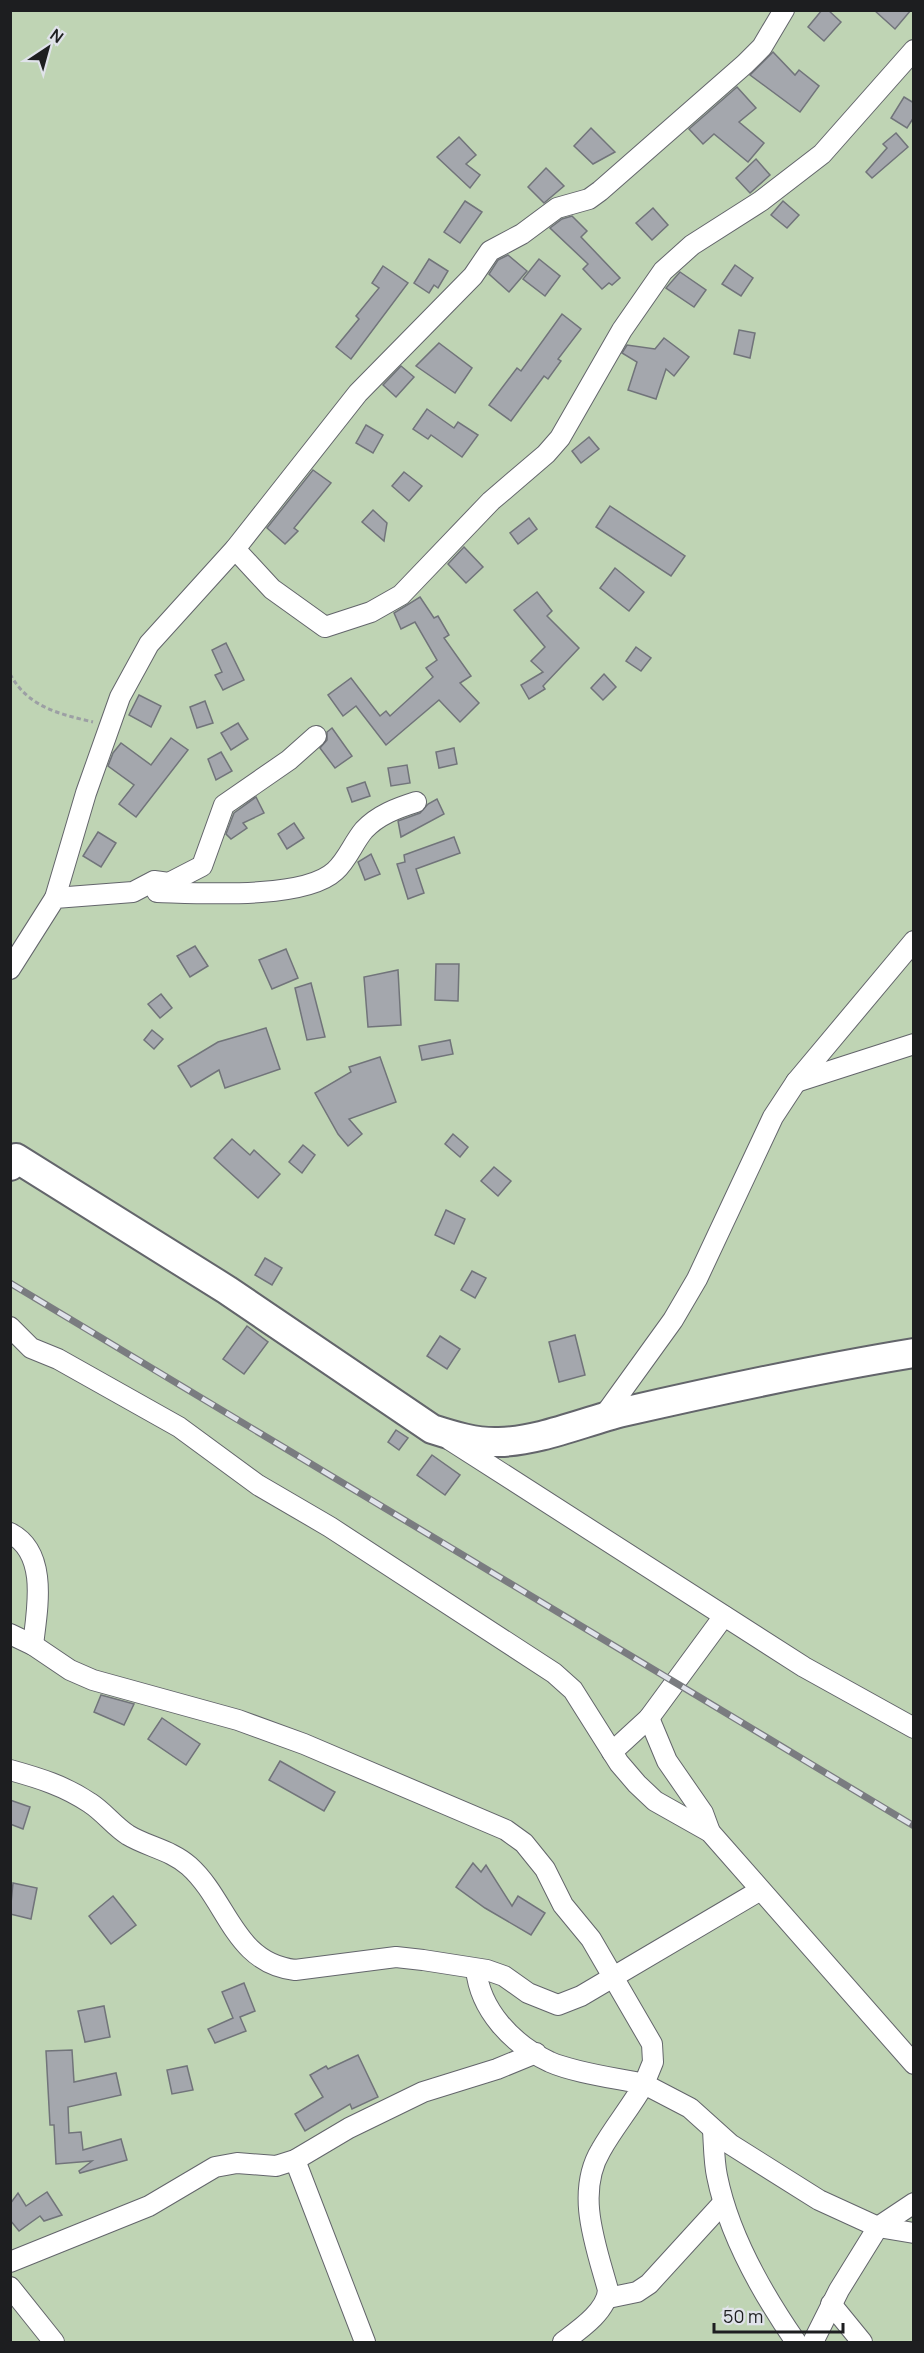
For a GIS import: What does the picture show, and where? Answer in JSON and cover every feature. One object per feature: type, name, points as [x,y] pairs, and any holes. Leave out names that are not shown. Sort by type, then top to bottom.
[{"type":"street","points":[[10,969],[55,898],[86,793],[120,697],[149,644],[236,549],[358,393],[473,276],[490,251],[522,234],[557,208],[589,199],[600,191],[745,64],[762,47],[784,10]]},
{"type":"street","points":[[236,549],[272,589],[325,627],[371,612],[400,595],[486,506],[560,438],[622,330],[670,264],[692,245],[761,201],[822,154],[914,50]]},
{"type":"street","points":[[133,892],[154,881],[169,884],[202,867],[224,805],[289,760],[316,736]]},
{"type":"street","points":[[55,898],[133,892],[267,891],[311,885],[335,872],[350,854],[364,830],[388,812],[416,802]]},
{"type":"street","points":[[603,1417],[673,1320],[697,1279],[753,1155],[796,1082],[914,941]]},
{"type":"street","points":[[796,1082],[914,1044]]},
{"type":"street","points":[[12,1159],[218,1284],[432,1429],[724,1616],[814,1672],[914,1728]]},
{"type":"street","points":[[10,1328],[31,1348],[58,1359],[178,1427],[258,1485],[330,1527],[554,1672],[573,1690],[612,1752],[637,1784],[655,1801],[710,1832]]},
{"type":"street","points":[[432,1429],[463,1438],[500,1442],[521,1439],[603,1417],[768,1379],[914,1353]]},
{"type":"street","points":[[10,1533],[27,1546],[36,1571],[38,1607],[33,1645]]},
{"type":"street","points":[[612,1752],[649,1718],[724,1616]]},
{"type":"street","points":[[10,1634],[33,1645],[53,1661],[93,1680],[249,1724],[304,1744],[506,1830],[524,1843],[545,1869],[563,1905],[591,1939],[652,2044],[653,2062],[644,2084],[601,2150],[594,2164],[588,2195],[590,2223],[608,2290],[608,2298]]},
{"type":"street","points":[[649,1718],[667,1761],[698,1806],[710,1832],[759,1891],[914,2064]]},
{"type":"street","points":[[10,1770],[54,1783],[74,1793],[92,1804],[126,1833],[181,1860],[198,1875],[250,1950],[272,1966],[295,1970],[396,1957],[476,1969],[504,1976],[528,1993],[558,2005],[581,1996],[759,1891]]},
{"type":"street","points":[[476,1969],[478,1989],[493,2017],[502,2028],[550,2062],[644,2084],[690,2108],[713,2130],[749,2157],[819,2200],[878,2227],[914,2233]]},
{"type":"street","points":[[10,2262],[149,2206],[215,2167],[237,2163],[276,2166],[296,2160],[349,2128],[423,2092],[497,2069],[536,2053]]},
{"type":"street","points":[[713,2130],[716,2173],[733,2232],[775,2312],[796,2343]]},
{"type":"street","points":[[296,2160],[365,2343]]},
{"type":"street","points":[[563,2343],[578,2331],[608,2298],[637,2292],[650,2284],[723,2203]]},
{"type":"street","points":[[813,2343],[831,2304],[878,2227],[914,2203]]},
{"type":"street","points":[[10,2287],[54,2343]]},
{"type":"street","points":[[831,2304],[862,2343]]},
{"type":"path","points":[[10,674],[28,697],[45,709],[99,723],[109,728]]},
{"type":"green space","points":[[11,11],[913,11],[913,2342],[11,2342]]},
{"type":"building","points":[[822,10],[828,10],[841,22],[824,41],[808,27]]},
{"type":"building","points":[[874,10],[911,10],[895,29]]},
{"type":"building","points":[[773,52],[795,75],[799,70],[819,86],[800,112],[750,75]]},
{"type":"building","points":[[737,87],[756,108],[739,122],[764,143],[748,162],[714,134],[703,144],[689,129]]},
{"type":"building","points":[[904,97],[914,103],[914,117],[907,128],[891,118]]},
{"type":"building","points":[[591,128],[615,152],[593,164],[574,146]]},
{"type":"building","points":[[896,133],[908,147],[872,178],[866,172],[887,148],[883,144]]},
{"type":"building","points":[[459,137],[476,155],[466,164],[480,175],[470,188],[437,157]]},
{"type":"building","points":[[756,159],[770,175],[750,193],[736,178]]},
{"type":"building","points":[[546,168],[564,186],[544,203],[528,187]]},
{"type":"building","points":[[465,201],[482,212],[460,243],[444,232]]},
{"type":"building","points":[[783,201],[799,215],[787,228],[771,215]]},
{"type":"building","points":[[653,208],[668,225],[652,240],[636,223]]},
{"type":"building","points":[[572,216],[587,231],[581,237],[620,278],[612,285],[609,283],[602,289],[583,269],[588,264],[550,228],[562,219]]},
{"type":"building","points":[[508,255],[527,271],[509,292],[489,274],[498,260]]},
{"type":"building","points":[[429,259],[448,271],[438,288],[434,285],[429,293],[414,283]]},
{"type":"building","points":[[539,259],[560,276],[545,296],[523,279]]},
{"type":"building","points":[[735,265],[753,278],[741,296],[722,284]]},
{"type":"building","points":[[383,266],[408,283],[351,359],[336,347],[359,319],[356,316],[379,288],[372,283]]},
{"type":"building","points":[[680,272],[706,290],[694,307],[666,288]]},
{"type":"building","points":[[562,314],[581,329],[558,359],[561,361],[548,379],[544,376],[511,421],[489,405],[517,368],[521,371]]},
{"type":"building","points":[[739,330],[755,333],[750,358],[734,354]]},
{"type":"building","points":[[664,338],[689,357],[674,376],[666,369],[656,399],[628,390],[637,362],[622,353],[627,345],[655,349]]},
{"type":"building","points":[[439,343],[472,368],[455,393],[416,366]]},
{"type":"building","points":[[401,366],[414,377],[396,397],[383,385]]},
{"type":"building","points":[[427,409],[454,428],[458,422],[478,435],[462,457],[431,435],[428,439],[413,429]]},
{"type":"building","points":[[366,425],[383,435],[373,453],[356,443]]},
{"type":"building","points":[[589,437],[599,449],[581,463],[572,451]]},
{"type":"building","points":[[313,470],[331,483],[294,528],[298,531],[285,544],[267,528]]},
{"type":"building","points":[[404,472],[422,486],[409,501],[392,486]]},
{"type":"building","points":[[610,506],[685,556],[671,576],[596,527]]},
{"type":"building","points":[[373,510],[387,523],[384,541],[362,522]]},
{"type":"building","points":[[529,518],[537,529],[518,544],[510,533]]},
{"type":"building","points":[[464,547],[483,567],[466,583],[448,564]]},
{"type":"building","points":[[615,568],[644,592],[629,611],[600,588]]},
{"type":"building","points":[[537,592],[552,611],[547,616],[579,648],[543,686],[545,689],[529,699],[521,685],[543,672],[531,661],[545,647],[514,610]]},
{"type":"building","points":[[420,597],[434,618],[438,616],[449,635],[444,638],[471,676],[460,683],[479,703],[460,722],[439,700],[386,745],[356,706],[343,716],[328,695],[351,678],[380,716],[386,711],[390,716],[433,677],[426,668],[437,660],[415,622],[401,629],[394,613]]},
{"type":"building","points":[[226,643],[244,680],[223,690],[215,675],[222,672],[212,650]]},
{"type":"building","points":[[636,647],[651,658],[641,671],[626,661]]},
{"type":"building","points":[[604,674],[616,687],[603,700],[591,688]]},
{"type":"building","points":[[139,695],[161,706],[151,727],[129,715]]},
{"type":"building","points":[[205,701],[213,723],[197,728],[190,707]]},
{"type":"building","points":[[238,723],[248,739],[231,750],[221,733]]},
{"type":"building","points":[[332,728],[352,756],[335,768],[320,748],[327,740],[327,732]]},
{"type":"building","points":[[171,738],[188,750],[136,817],[119,804],[134,785],[108,766],[113,753],[121,743],[151,765]]},
{"type":"building","points":[[454,748],[457,764],[439,768],[436,752]]},
{"type":"building","points":[[221,752],[232,771],[216,780],[208,759]]},
{"type":"building","points":[[407,765],[410,783],[391,786],[388,768]]},
{"type":"building","points":[[365,782],[370,796],[352,802],[347,788]]},
{"type":"building","points":[[256,797],[264,813],[243,823],[247,828],[231,839],[226,834],[234,813]]},
{"type":"building","points":[[437,799],[444,814],[401,837],[398,821],[420,813],[428,804]]},
{"type":"building","points":[[294,823],[304,838],[287,849],[278,834]]},
{"type":"building","points":[[98,832],[116,843],[101,867],[83,856]]},
{"type":"building","points":[[454,837],[460,853],[416,869],[424,893],[408,899],[397,864],[405,862],[404,855]]},
{"type":"building","points":[[371,854],[380,874],[365,880],[358,862]]},
{"type":"building","points":[[195,946],[208,966],[190,977],[177,956]]},
{"type":"building","points":[[286,949],[298,978],[272,989],[259,960]]},
{"type":"building","points":[[436,964],[459,964],[458,1001],[435,1000]]},
{"type":"building","points":[[398,970],[401,1025],[368,1027],[364,977]]},
{"type":"building","points":[[311,983],[325,1037],[307,1040],[295,988]]},
{"type":"building","points":[[161,994],[172,1008],[160,1018],[148,1004]]},
{"type":"building","points":[[266,1028],[280,1069],[225,1088],[219,1070],[191,1087],[178,1066],[218,1042]]},
{"type":"building","points":[[152,1030],[163,1039],[154,1049],[144,1040]]},
{"type":"building","points":[[450,1040],[453,1054],[422,1060],[419,1046]]},
{"type":"building","points":[[380,1057],[396,1102],[349,1119],[362,1134],[348,1146],[338,1134],[315,1093],[351,1072],[349,1067]]},
{"type":"building","points":[[453,1134],[468,1147],[460,1157],[445,1144]]},
{"type":"building","points":[[232,1139],[250,1155],[254,1150],[280,1174],[258,1198],[214,1158]]},
{"type":"building","points":[[303,1145],[315,1155],[302,1173],[289,1162]]},
{"type":"building","points":[[494,1167],[511,1181],[498,1196],[481,1181]]},
{"type":"building","points":[[446,1210],[465,1219],[454,1244],[435,1235]]},
{"type":"building","points":[[265,1258],[282,1268],[272,1285],[255,1275]]},
{"type":"building","points":[[472,1271],[486,1278],[475,1298],[461,1290]]},
{"type":"building","points":[[247,1326],[268,1342],[244,1374],[223,1359]]},
{"type":"building","points":[[575,1335],[585,1375],[559,1382],[549,1342]]},
{"type":"building","points":[[440,1336],[460,1349],[447,1369],[427,1356]]},
{"type":"building","points":[[396,1430],[408,1438],[399,1450],[388,1442]]},
{"type":"building","points":[[432,1455],[460,1475],[445,1495],[417,1475]]},
{"type":"building","points":[[101,1695],[134,1704],[124,1725],[94,1712]]},
{"type":"building","points":[[162,1718],[200,1744],[186,1765],[148,1739]]},
{"type":"building","points":[[280,1761],[335,1792],[324,1811],[269,1780]]},
{"type":"building","points":[[10,1800],[30,1807],[23,1829],[10,1824]]},
{"type":"building","points":[[473,1863],[481,1872],[486,1865],[512,1906],[518,1896],[545,1913],[531,1935],[485,1908],[456,1887]]},
{"type":"building","points":[[13,1883],[37,1888],[31,1919],[10,1914]]},
{"type":"building","points":[[113,1896],[136,1925],[111,1944],[89,1916]]},
{"type":"building","points":[[244,1983],[255,2011],[240,2017],[246,2031],[215,2043],[208,2029],[233,2018],[222,1992]]},
{"type":"building","points":[[104,2006],[110,2037],[85,2042],[78,2011]]},
{"type":"building","points":[[72,2050],[74,2082],[116,2073],[121,2095],[68,2107],[69,2133],[81,2132],[83,2150],[121,2139],[127,2160],[80,2173],[79,2171],[92,2161],[56,2164],[54,2125],[50,2125],[46,2051]]},
{"type":"building","points":[[358,2055],[378,2097],[352,2109],[350,2104],[305,2131],[295,2114],[323,2097],[310,2075],[326,2066],[328,2069]]},
{"type":"building","points":[[187,2066],[193,2090],[172,2094],[167,2070]]},
{"type":"building","points":[[47,2192],[62,2215],[44,2221],[40,2216],[19,2231],[10,2220],[10,2204],[18,2193],[26,2206]]},
{"type":"railway","points":[[10,1283],[914,1826]]}]
